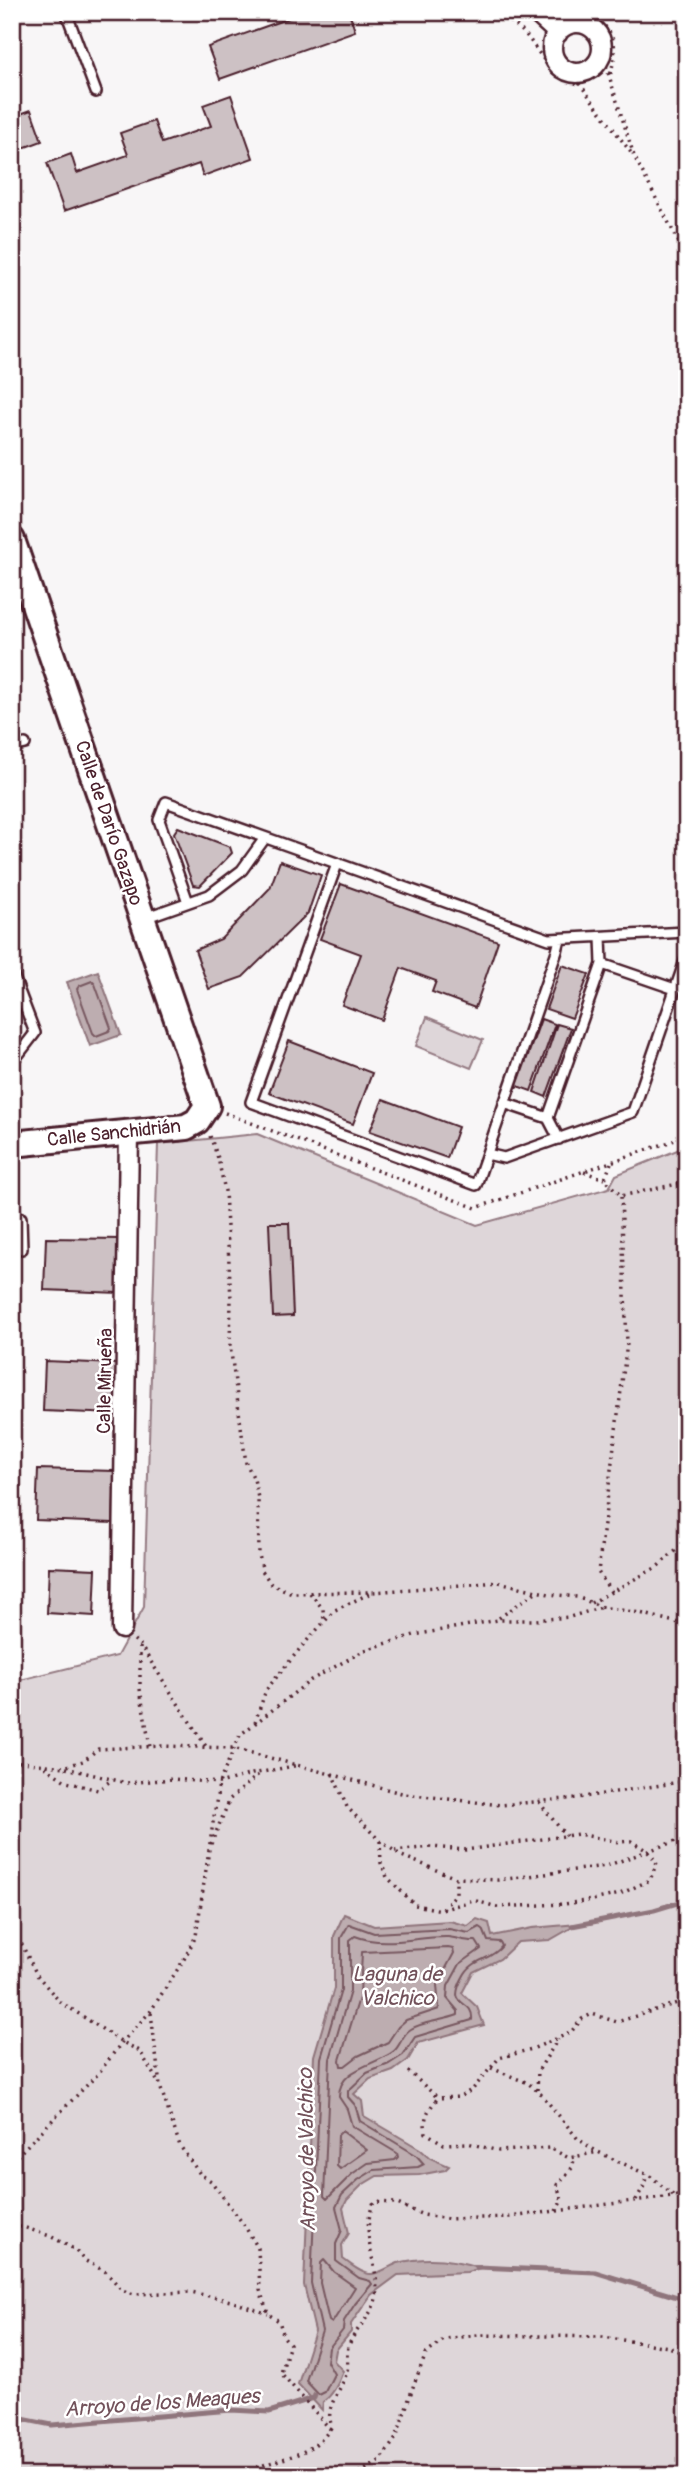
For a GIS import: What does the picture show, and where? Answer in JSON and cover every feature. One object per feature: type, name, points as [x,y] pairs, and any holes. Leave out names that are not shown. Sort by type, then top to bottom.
[{"type":"street","points":[[536,12],[558,33]]},
{"type":"street","points":[[570,24],[590,26],[598,33],[602,43],[598,62],[575,78],[557,62],[553,54],[552,45],[558,33],[570,24]]},
{"type":"street","name":"Calle de Darío Gazapo","points":[[14,553],[207,1106]]},
{"type":"street","name":"Calle Sanchidrián","points":[[12,1144],[186,1127],[197,1121],[207,1106]]},
{"type":"street","name":"Calle Mirueña","points":[[122,1629],[129,1133]]},
{"type":"lane","points":[[66,12],[96,92]]},
{"type":"lane","points":[[12,747],[25,744]]},
{"type":"lane","points":[[188,902],[159,820],[166,802],[549,939],[687,932]]},
{"type":"lane","points":[[142,918],[209,895],[242,870],[265,838]]},
{"type":"lane","points":[[337,864],[251,1102],[476,1185],[560,939]]},
{"type":"lane","points":[[548,1118],[602,964],[601,937]]},
{"type":"lane","points":[[486,1154],[504,1158],[633,1112],[687,955]]},
{"type":"lane","points":[[602,964],[675,989]]},
{"type":"lane","points":[[12,972],[16,993],[35,1033],[18,1055],[12,1056]]},
{"type":"lane","points":[[504,1103],[548,1118],[559,1139]]},
{"type":"lane","points":[[12,1214],[20,1218],[22,1249]]},
{"type":"path","points":[[500,12],[524,33],[548,66],[566,82],[575,78],[634,156],[687,258]]},
{"type":"path","points":[[589,12],[607,27],[616,52],[609,78]]},
{"type":"path","points":[[602,53],[634,156]]},
{"type":"path","points":[[605,1179],[611,1163]]},
{"type":"path","points":[[584,1172],[605,1179],[621,1196],[626,1343],[598,1572],[611,1592]]},
{"type":"path","points":[[621,1196],[687,1182]]},
{"type":"path","points":[[591,1603],[657,1567],[687,1541]]},
{"type":"path","points":[[255,1723],[265,1690],[324,1621],[335,1610],[373,1592],[499,1581],[537,1591],[577,1597],[602,1607],[687,1625]]},
{"type":"path","points":[[498,1620],[537,1591]]},
{"type":"path","points":[[310,1593],[323,1609],[324,1621]]},
{"type":"path","points":[[12,2161],[98,2074],[122,2042],[150,2012],[183,1961],[195,1936],[219,1783],[240,1735],[311,1680],[365,1650],[414,1635],[506,1618],[535,1620],[569,1617],[602,1607]]},
{"type":"path","points":[[150,1747],[140,1689],[140,1645],[207,1748]]},
{"type":"path","points":[[64,1767],[83,1761],[97,1749],[233,1748],[405,1794],[501,1805],[687,1782]]},
{"type":"path","points":[[12,1761],[64,1767],[127,1783],[173,1779],[219,1783],[300,1765]]},
{"type":"path","points":[[43,1766],[67,1782],[98,1790],[113,1779]]},
{"type":"path","points":[[209,1848],[230,1800],[260,1772]]},
{"type":"path","points":[[331,1773],[347,1807],[380,1841],[395,1852],[456,1878],[498,1880],[606,1866],[687,1837]]},
{"type":"path","points":[[539,1801],[566,1836]]},
{"type":"path","points":[[380,1841],[381,1863],[387,1877],[415,1905],[442,1910],[473,1900],[496,1907],[564,1904],[620,1894],[650,1880],[657,1862],[646,1850],[631,1841],[619,1842],[578,1834],[466,1850],[431,1847],[395,1852]]},
{"type":"path","points":[[442,1910],[456,1894],[456,1878]]},
{"type":"path","points":[[12,1925],[37,1975],[59,2001],[139,2051],[160,2086]]},
{"type":"path","points":[[598,2152],[569,2158],[550,2148],[499,2151],[468,2143],[444,2144],[426,2133],[423,2120],[438,2098],[460,2096],[473,2089],[499,2058],[532,2049],[570,2033],[582,2019],[592,2014],[617,2022],[687,2000]]},
{"type":"path","points":[[150,2012],[160,2086],[180,2146],[200,2174],[211,2181],[258,2248],[260,2290],[268,2314]]},
{"type":"path","points":[[537,2091],[538,2071],[559,2037]]},
{"type":"path","points":[[491,2068],[528,2083],[578,2139],[598,2152],[646,2174],[674,2195]]},
{"type":"path","points":[[408,2071],[438,2098]]},
{"type":"path","points":[[556,2211],[562,2200],[557,2185],[572,2168],[575,2156]]},
{"type":"path","points":[[636,2200],[645,2184],[646,2174]]},
{"type":"path","points":[[239,2476],[307,2451],[318,2445],[332,2426],[330,2405],[345,2381],[348,2367],[347,2346],[376,2300],[368,2241],[370,2211],[374,2202],[395,2203],[423,2215],[448,2219],[510,2217],[687,2194]]},
{"type":"path","points":[[12,2227],[23,2227],[50,2236],[74,2249],[84,2260],[106,2272],[122,2290],[134,2294],[191,2292],[231,2301],[268,2314],[279,2321],[289,2344],[281,2374],[330,2429]]},
{"type":"path","points":[[353,2476],[380,2461],[396,2438],[426,2354],[445,2339],[478,2335],[603,2337],[669,2347],[687,2356]]},
{"type":"shaded area","points":[[427,1017],[483,1040],[471,1068],[416,1046]]},
{"type":"shaded area","points":[[257,1134],[477,1225],[609,1188],[616,1175],[687,1146],[687,2476],[12,2476],[12,1682],[117,1656],[144,1607],[158,1144]]},
{"type":"water","points":[[98,971],[121,1035],[90,1046],[67,982]]},
{"type":"water","name":"Laguna de Valchico","points":[[344,1914],[374,1926],[450,1921],[468,1926],[477,1919],[489,1923],[492,1936],[532,1928],[578,1924],[550,1940],[518,1942],[500,1959],[473,1972],[462,1993],[477,2007],[484,2025],[418,2043],[408,2060],[393,2071],[370,2079],[354,2094],[362,2101],[364,2116],[420,2149],[430,2158],[449,2166],[445,2170],[419,2175],[377,2176],[362,2185],[343,2208],[349,2233],[342,2245],[343,2259],[368,2274],[398,2263],[429,2259],[461,2262],[481,2268],[467,2272],[398,2275],[371,2295],[351,2324],[351,2332],[336,2350],[334,2361],[343,2371],[330,2396],[323,2402],[322,2410],[298,2384],[315,2331],[304,2285],[314,2056],[334,1988],[334,1936]]},
{"type":"building","points":[[306,12],[349,12],[355,31],[220,79],[208,47]]},
{"type":"building","points":[[231,95],[253,158],[203,176],[199,164],[64,211],[47,163],[71,154],[77,173],[128,155],[120,133],[154,121],[162,143],[211,126],[203,105]]},
{"type":"building","points":[[31,110],[42,141],[12,152],[12,117]]},
{"type":"building","points":[[178,827],[230,847],[232,853],[200,886],[193,885],[174,833]]},
{"type":"building","points":[[280,861],[321,875],[308,913],[243,977],[209,989],[195,950],[221,939],[270,888]]},
{"type":"building","points":[[341,884],[498,941],[475,1008],[432,992],[436,981],[401,968],[382,1020],[342,1005],[361,954],[320,939]]},
{"type":"building","points":[[562,965],[589,974],[572,1018],[546,1009]]},
{"type":"building","points":[[541,1019],[555,1024],[531,1091],[517,1086]]},
{"type":"building","points":[[557,1024],[571,1028],[546,1097],[534,1092]]},
{"type":"building","points":[[289,1041],[372,1073],[353,1124],[269,1093]]},
{"type":"building","points":[[383,1099],[458,1127],[447,1158],[370,1131]]},
{"type":"building","points":[[269,1223],[289,1223],[293,1316],[273,1317]]},
{"type":"building","points":[[46,1238],[121,1239],[119,1293],[44,1290]]},
{"type":"building","points":[[45,1361],[117,1364],[116,1414],[43,1411]]},
{"type":"building","points":[[38,1469],[115,1471],[113,1523],[36,1520]]},
{"type":"building","points":[[49,1567],[96,1569],[94,1616],[47,1613]]},
{"type":"waterway","name":"Arroyo de Valchico","points":[[572,1926],[654,1910],[687,1900]]},
{"type":"waterway","name":"Arroyo de los Meaques","points":[[477,2267],[595,2272],[687,2300]]},
{"type":"waterway","name":"Arroyo de los Meaques","points":[[12,2417],[52,2425],[231,2410],[269,2412],[314,2398],[315,2395]]}]
